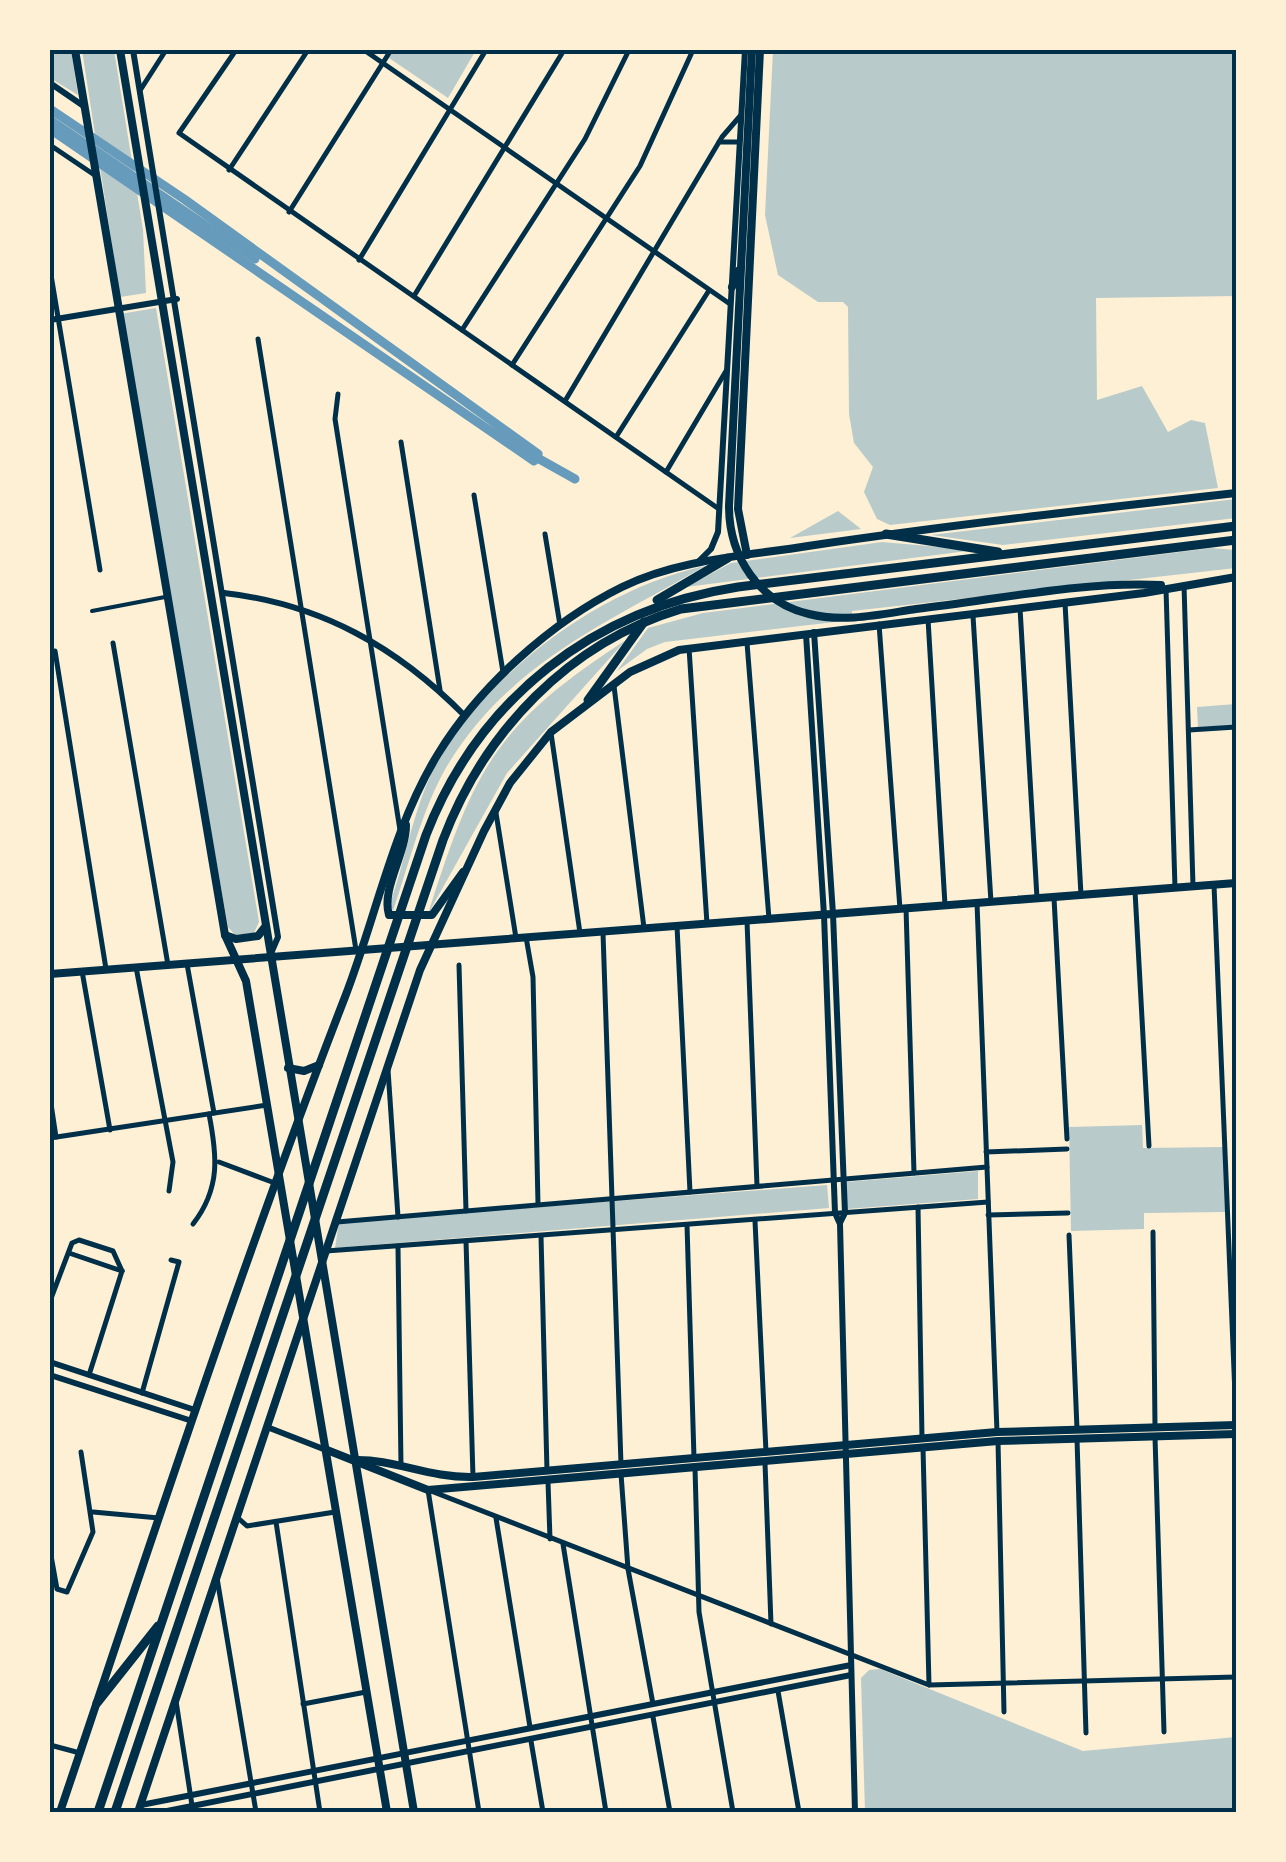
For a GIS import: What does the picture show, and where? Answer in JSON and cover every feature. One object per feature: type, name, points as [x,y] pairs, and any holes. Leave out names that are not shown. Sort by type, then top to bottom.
[{"type":"highway","points":[[643,610],[738,586],[1236,526]]},
{"type":"highway","points":[[886,534],[1005,554]]},
{"type":"highway","points":[[115,1812],[443,840],[471,774],[508,724],[575,662],[644,622],[711,603],[1232,541]]},
{"type":"highway","points":[[98,1812],[426,835],[456,769],[496,716],[570,652],[728,558]]},
{"type":"highway","points":[[588,700],[644,622]]},
{"type":"highway","points":[[97,1703],[162,1620]]},
{"type":"main road","points":[[75,50],[225,935],[246,981],[386,1812]]},
{"type":"main road","points":[[120,50],[320,1267],[414,1812]]},
{"type":"main road","points":[[748,50],[741,257],[731,372],[730,526],[748,572],[778,601],[814,616],[843,618],[1062,592],[1166,586]]},
{"type":"main road","points":[[747,555],[738,529],[760,50]]},
{"type":"main road","points":[[732,287],[741,257]]},
{"type":"main road","points":[[724,418],[732,428],[743,424]]},
{"type":"main road","points":[[722,443],[732,435],[742,445]]},
{"type":"main road","points":[[60,1812],[272,1182],[318,1066],[400,834],[434,760],[465,716],[504,675],[560,627],[624,586],[698,562],[886,534],[1236,493]]},
{"type":"main road","points":[[139,1808],[432,945],[495,807],[518,770],[551,732],[614,683],[659,657],[689,648],[1236,577]]},
{"type":"main road","points":[[406,818],[406,844],[386,904],[392,918],[432,914],[472,860]]},
{"type":"main road","points":[[50,974],[1236,884]]},
{"type":"main road","points":[[225,935],[236,939],[258,936],[265,926]]},
{"type":"main road","points":[[288,1068],[304,1070],[318,1066]]},
{"type":"main road","points":[[1155,1432],[1236,1422]]},
{"type":"main road","points":[[354,1460],[372,1459],[423,1474],[473,1477],[621,1469],[998,1436],[1236,1434]]},
{"type":"main road","points":[[327,1450],[428,1490],[548,1482],[621,1469]]},
{"type":"street","points":[[133,50],[177,299],[278,937],[269,957]]},
{"type":"street","points":[[140,91],[166,50]]},
{"type":"street","points":[[236,50],[179,133],[719,508]]},
{"type":"street","points":[[229,170],[308,50]]},
{"type":"street","points":[[364,50],[730,304]]},
{"type":"street","points":[[288,212],[391,50]]},
{"type":"street","points":[[358,260],[486,50]]},
{"type":"street","points":[[414,296],[507,150],[564,50]]},
{"type":"street","points":[[462,330],[586,139],[629,50]]},
{"type":"street","points":[[512,365],[640,166],[694,50]]},
{"type":"street","points":[[698,562],[716,539],[731,372],[730,304],[748,50]]},
{"type":"street","points":[[50,84],[85,107]]},
{"type":"street","points":[[564,401],[656,254],[719,142],[742,115]]},
{"type":"street","points":[[719,142],[740,142]]},
{"type":"street","points":[[50,145],[96,172]]},
{"type":"street","points":[[50,269],[54,320],[100,570]]},
{"type":"street","points":[[616,437],[709,290]]},
{"type":"street","points":[[54,320],[177,299]]},
{"type":"street","points":[[258,339],[360,950]]},
{"type":"street","points":[[666,472],[731,372]]},
{"type":"street","points":[[338,394],[335,419],[400,834]]},
{"type":"street","points":[[401,442],[440,690]]},
{"type":"street","points":[[474,495],[504,675]]},
{"type":"street","points":[[545,534],[560,627]]},
{"type":"street","points":[[1184,584],[1193,886]]},
{"type":"street","points":[[1166,586],[1175,888]]},
{"type":"street","points":[[224,593],[301,607],[372,639],[440,690],[465,716]]},
{"type":"street","points":[[92,612],[166,598]]},
{"type":"street","points":[[1065,602],[1082,895]]},
{"type":"street","points":[[1020,608],[1037,898]]},
{"type":"street","points":[[972,613],[990,902]]},
{"type":"street","points":[[928,618],[945,906]]},
{"type":"street","points":[[879,624],[903,909],[914,1173]]},
{"type":"street","points":[[810,632],[845,1213],[840,1224],[844,1450],[856,1812]]},
{"type":"street","points":[[747,640],[768,919]]},
{"type":"street","points":[[113,643],[168,965]]},
{"type":"street","points":[[689,648],[707,924]]},
{"type":"street","points":[[55,651],[106,970]]},
{"type":"street","points":[[614,683],[644,928]]},
{"type":"street","points":[[1188,730],[1236,727]]},
{"type":"street","points":[[551,732],[580,933]]},
{"type":"street","points":[[495,807],[521,938],[533,976],[538,1204]]},
{"type":"street","points":[[1214,885],[1236,1422]]},
{"type":"street","points":[[1135,891],[1150,1146]]},
{"type":"street","points":[[1054,897],[1067,1139]]},
{"type":"street","points":[[977,903],[998,1436],[1004,1712]]},
{"type":"street","points":[[829,914],[833,1180],[835,1214],[840,1224]]},
{"type":"street","points":[[747,920],[756,1186]]},
{"type":"street","points":[[677,926],[690,1192]]},
{"type":"street","points":[[603,932],[621,1469],[628,1570],[653,1705]]},
{"type":"street","points":[[187,963],[219,1162],[202,1214],[193,1224]]},
{"type":"street","points":[[459,965],[466,1211]]},
{"type":"street","points":[[136,967],[174,1177],[169,1191]]},
{"type":"street","points":[[82,972],[110,1130]]},
{"type":"street","points":[[388,1069],[398,1216]]},
{"type":"street","points":[[50,1097],[53,1138],[267,1106]]},
{"type":"street","points":[[986,1152],[1067,1149]]},
{"type":"street","points":[[219,1162],[272,1182]]},
{"type":"street","points":[[336,1222],[987,1166]]},
{"type":"street","points":[[326,1252],[988,1202]]},
{"type":"street","points":[[918,1207],[929,1685]]},
{"type":"street","points":[[988,1216],[1068,1213]]},
{"type":"street","points":[[756,1220],[771,1624]]},
{"type":"street","points":[[688,1225],[698,1596],[734,1812]]},
{"type":"street","points":[[1152,1232],[1164,1732]]},
{"type":"street","points":[[1069,1235],[1086,1733]]},
{"type":"street","points":[[542,1236],[547,1471]]},
{"type":"street","points":[[50,1301],[72,1243],[90,1240],[114,1251],[122,1271],[89,1375]]},
{"type":"street","points":[[466,1242],[473,1477]]},
{"type":"street","points":[[398,1246],[401,1469]]},
{"type":"street","points":[[68,1253],[122,1271]]},
{"type":"street","points":[[142,1393],[180,1262],[171,1260]]},
{"type":"street","points":[[50,1362],[195,1410]]},
{"type":"street","points":[[50,1375],[192,1421]]},
{"type":"street","points":[[267,1427],[327,1450]]},
{"type":"street","points":[[50,1550],[60,1593],[72,1586],[93,1532],[81,1452]]},
{"type":"street","points":[[548,1482],[550,1539]]},
{"type":"street","points":[[428,1490],[929,1685],[1236,1677]]},
{"type":"street","points":[[428,1490],[479,1812]]},
{"type":"street","points":[[92,1512],[159,1518]]},
{"type":"street","points":[[236,1518],[247,1526],[338,1512]]},
{"type":"street","points":[[496,1518],[530,1730]]},
{"type":"street","points":[[276,1522],[320,1812]]},
{"type":"street","points":[[563,1544],[606,1812]]},
{"type":"street","points":[[217,1576],[256,1812]]},
{"type":"street","points":[[139,1808],[851,1665]]},
{"type":"street","points":[[162,1812],[653,1718],[851,1675]]},
{"type":"street","points":[[778,1691],[799,1812]]},
{"type":"street","points":[[303,1704],[366,1692]]},
{"type":"street","points":[[176,1698],[192,1809]]},
{"type":"street","points":[[653,1718],[670,1812]]},
{"type":"street","points":[[530,1741],[543,1812]]},
{"type":"street","points":[[50,1746],[80,1753]]},
{"type":"shaded area","points":[[71,50],[78,95],[50,78],[50,56]]},
{"type":"shaded area","points":[[82,50],[114,50],[143,230],[146,293],[120,297]]},
{"type":"shaded area","points":[[394,50],[476,50],[448,98],[389,58]]},
{"type":"shaded area","points":[[773,50],[1236,50],[1236,296],[1096,298],[1097,400],[1142,386],[1168,432],[1191,420],[1205,423],[1218,488],[890,525],[877,519],[864,492],[873,467],[854,443],[849,414],[848,307],[843,302],[818,302],[778,275],[765,215]]},
{"type":"shaded area","points":[[156,308],[259,922],[254,933],[235,935],[228,927],[120,314]]},
{"type":"shaded area","points":[[1236,499],[1236,518],[1003,545],[931,535]]},
{"type":"shaded area","points":[[838,511],[861,529],[790,538]]},
{"type":"shaded area","points":[[882,542],[975,550],[686,587],[731,563]]},
{"type":"shaded area","points":[[1211,548],[1236,550],[1236,568],[852,611],[852,620],[665,642],[647,649],[617,671],[648,628],[703,613]]},
{"type":"shaded area","points":[[705,566],[562,649],[500,699],[472,730],[438,783],[393,911],[390,904],[431,776],[462,726],[489,694],[520,664],[590,613],[666,577]]},
{"type":"shaded area","points":[[626,640],[507,773],[428,914],[460,822],[495,754],[546,698]]},
{"type":"shaded area","points":[[1236,704],[1236,725],[1198,727],[1197,707]]},
{"type":"shaded area","points":[[1142,1125],[1143,1148],[1224,1147],[1225,1212],[1144,1213],[1144,1229],[1071,1231],[1069,1127]]},
{"type":"shaded area","points":[[978,1171],[978,1199],[847,1209],[846,1182]]},
{"type":"shaded area","points":[[827,1185],[829,1208],[335,1248],[339,1222]]},
{"type":"shaded area","points":[[880,1669],[1083,1751],[1236,1737],[1236,1812],[865,1812],[861,1678],[869,1670]]},
{"type":"waterway","points":[[50,109],[184,199],[538,454],[534,461],[50,129]]},
{"type":"waterway","points":[[50,120],[255,259]]},
{"type":"waterway","points":[[534,456],[575,479]]}]
